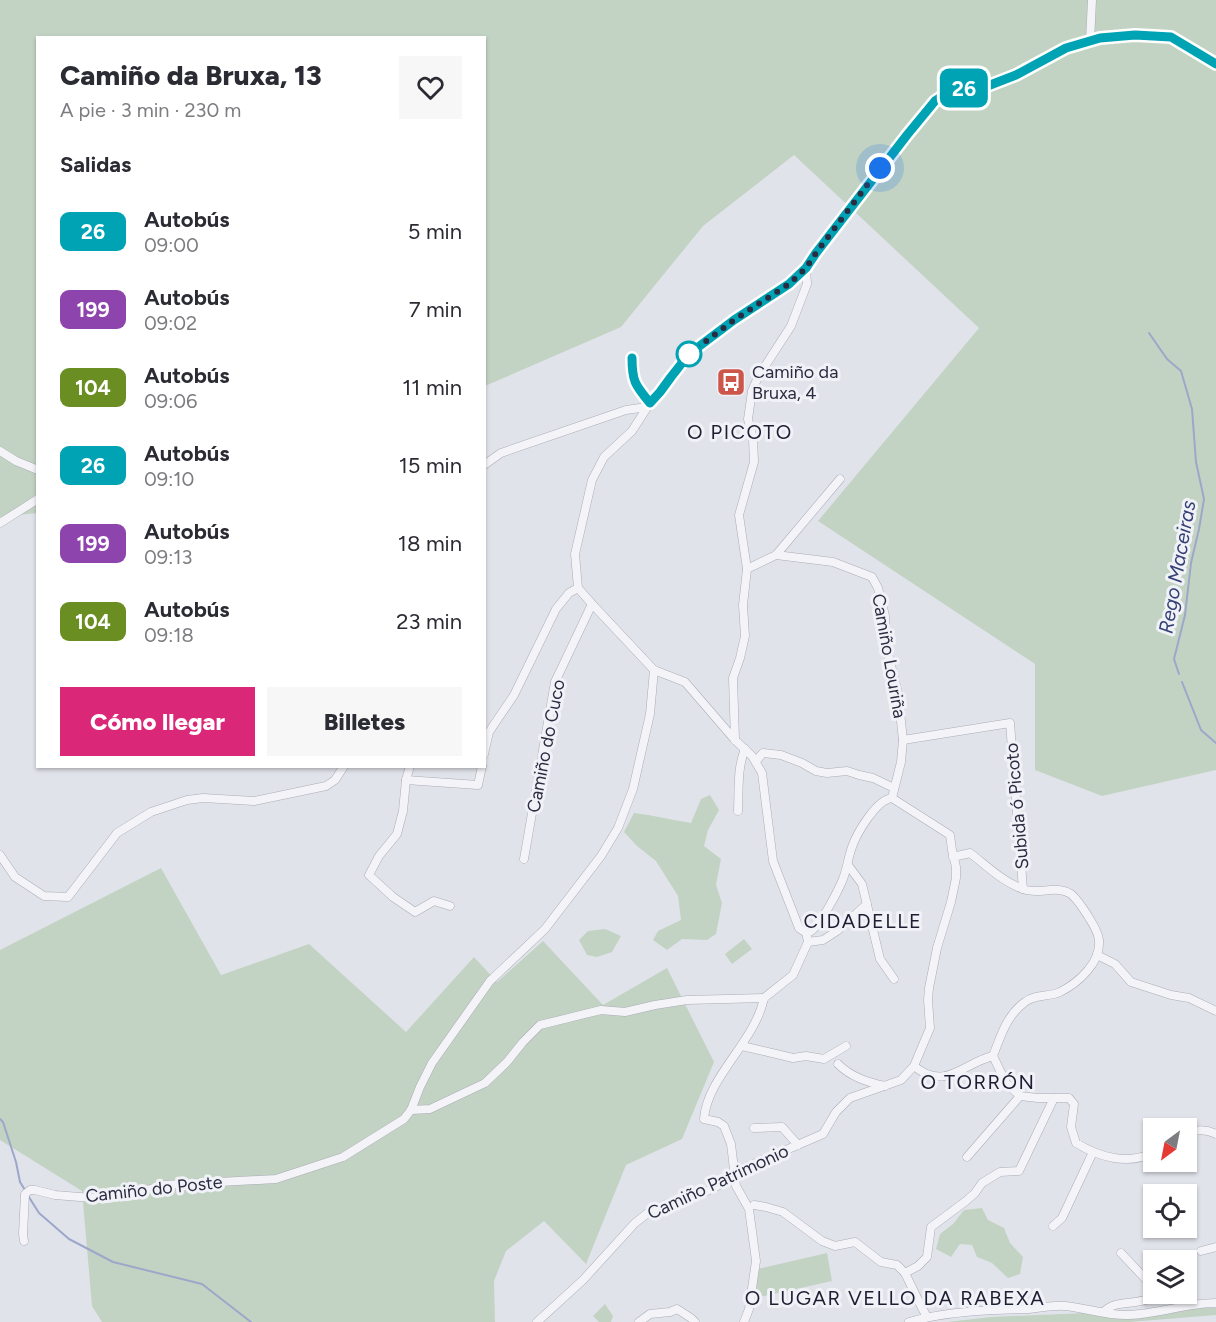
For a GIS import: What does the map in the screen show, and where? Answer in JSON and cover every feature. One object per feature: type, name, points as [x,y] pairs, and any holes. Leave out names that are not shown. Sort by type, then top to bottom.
[{"type":"street","points":[[1090,41],[1092,0]]},
{"type":"street","points":[[993,1056],[961,1071],[939,1078],[924,1074],[914,1066],[930,1028],[929,988],[956,878],[950,836],[889,798],[868,818],[852,848],[848,865],[837,891],[823,916],[813,930],[806,932],[799,928],[773,861],[762,773],[756,761],[685,682],[654,670],[578,588],[575,554],[592,480],[604,457],[633,431],[649,405],[689,354],[734,320],[789,284],[806,268],[893,151],[935,101],[953,89],[985,87],[1016,75],[1066,48],[1100,38],[1135,35],[1171,37],[1216,64]]},
{"type":"street","points":[[735,740],[733,678],[745,636],[743,605],[747,568],[739,515],[754,462],[753,439],[748,419],[752,391],[758,377],[791,326],[807,284],[806,268]]},
{"type":"street","points":[[632,358],[632,375],[637,388],[649,405]]},
{"type":"street","points":[[486,464],[501,453],[626,410],[649,405]]},
{"type":"street","points":[[0,451],[36,469]]},
{"type":"street","points":[[747,568],[776,555],[840,480]]},
{"type":"street","points":[[0,523],[36,500]]},
{"type":"street","name":"Camiño Louriña","points":[[776,555],[833,562],[872,577],[878,588],[885,616],[885,642],[898,693],[903,740],[901,762],[892,798]]},
{"type":"street","points":[[486,745],[489,732],[514,695],[556,609],[569,593],[578,588]]},
{"type":"street","name":"Camiño do Cuco","points":[[524,859],[555,682],[592,604]]},
{"type":"street","name":"Camiño do Poste","points":[[24,1241],[25,1194],[30,1190],[92,1198],[128,1196],[165,1185],[276,1179],[343,1157],[404,1119],[411,1110],[432,1063],[490,981],[545,929],[601,856],[618,828],[633,789],[650,714],[654,670]]},
{"type":"street","name":"Subida ó Picoto","points":[[903,740],[1010,723],[1023,890]]},
{"type":"street","points":[[738,811],[742,757],[745,749]]},
{"type":"street","points":[[756,761],[763,753],[781,755],[816,771],[827,773],[846,771],[873,778],[894,788]]},
{"type":"street","points":[[0,855],[15,877],[44,896],[68,897],[117,833],[150,812],[187,800],[203,798],[254,801],[326,786],[336,780],[343,768]]},
{"type":"street","points":[[409,768],[397,834],[379,856],[369,876],[415,912],[434,901],[450,906]]},
{"type":"street","points":[[406,780],[478,785],[482,768]]},
{"type":"street","points":[[953,857],[969,853],[1011,884],[1023,890],[1033,892],[1057,890],[1070,893],[1095,926],[1099,940],[1097,955],[1084,975],[1074,984],[1057,993],[1040,995],[1027,1000],[1013,1012],[1003,1029],[993,1056],[1006,1083],[1020,1096],[1069,1098],[1074,1104],[1071,1127],[1076,1143],[1093,1152],[1121,1160],[1143,1156]]},
{"type":"street","points":[[848,865],[862,884],[880,958],[894,979]]},
{"type":"street","points":[[808,942],[823,940],[837,931],[867,904]]},
{"type":"street","points":[[411,1110],[430,1108],[485,1083],[540,1025],[601,1010],[625,1012],[687,1000],[764,998],[793,975],[808,942],[806,932]]},
{"type":"street","points":[[1097,955],[1115,964],[1131,982],[1171,995],[1189,998],[1216,1011]]},
{"type":"street","points":[[744,1322],[756,1261],[749,1209],[736,1186],[731,1144],[724,1126],[704,1119],[710,1095],[742,1046],[762,1010],[764,998]]},
{"type":"street","points":[[742,1046],[793,1058],[806,1056],[824,1059],[846,1046]]},
{"type":"street","points":[[838,1064],[846,1072],[885,1086]]},
{"type":"street","name":"Camiño Patrimonio","points":[[537,1322],[584,1280],[635,1223],[649,1212],[669,1203],[701,1194],[732,1179],[735,1172],[823,1134],[836,1112],[850,1098],[901,1080],[914,1066]]},
{"type":"street","points":[[967,1157],[1020,1096]]},
{"type":"street","points":[[905,1273],[918,1266],[927,1257],[931,1227],[966,1201],[982,1183],[1000,1172],[1019,1171],[1054,1098]]},
{"type":"street","name":"Camiño Patrimonio","points":[[754,1128],[782,1127],[798,1145]]},
{"type":"street","points":[[1197,1130],[1209,1130],[1216,1134]]},
{"type":"street","points":[[1053,1226],[1062,1218],[1093,1152]]},
{"type":"street","points":[[754,1205],[783,1212],[822,1241],[835,1246],[855,1242],[881,1263],[897,1265],[905,1273],[927,1317]]},
{"type":"street","points":[[1201,1251],[1216,1247]]},
{"type":"street","points":[[1121,1253],[1143,1276]]},
{"type":"street","points":[[1104,1312],[1106,1308],[1143,1300]]},
{"type":"street","points":[[909,1322],[927,1317],[989,1309],[1063,1306],[1126,1315],[1155,1313],[1190,1304],[1216,1303]]},
{"type":"street","points":[[639,1322],[650,1314],[677,1309],[694,1322]]},
{"type":"green space","points":[[0,0],[1216,0],[1216,770],[1102,796],[1035,770],[1035,664],[818,521],[979,328],[794,155],[703,226],[621,327],[486,386],[486,36],[36,36],[36,513],[0,517]]},
{"type":"green space","points":[[710,795],[719,810],[708,830],[704,846],[721,859],[716,885],[722,903],[716,934],[707,940],[682,939],[667,950],[653,940],[658,931],[681,920],[678,896],[656,861],[624,832],[634,813],[691,823],[701,799]]},
{"type":"green space","points":[[161,868],[221,975],[309,944],[406,1032],[474,957],[497,982],[543,941],[603,1005],[667,968],[714,1062],[682,1139],[626,1165],[586,1264],[544,1221],[506,1251],[494,1281],[495,1322],[102,1322],[92,1306],[82,1191],[0,1140],[0,950]]},
{"type":"green space","points":[[605,929],[621,936],[612,952],[597,957],[587,955],[579,940],[588,931]]},
{"type":"green space","points":[[744,939],[752,949],[732,964],[725,954]]},
{"type":"green space","points":[[982,1208],[988,1220],[1004,1228],[1010,1243],[1023,1257],[1020,1274],[1008,1278],[992,1263],[977,1257],[972,1245],[960,1244],[951,1257],[936,1249],[940,1234],[953,1224],[964,1210]]},
{"type":"green space","points":[[827,1253],[832,1281],[755,1298],[758,1269]]},
{"type":"green space","points":[[605,1304],[613,1316],[611,1322],[599,1322],[593,1316]]},
{"type":"green space","points":[[1191,1308],[1216,1308],[1216,1315],[1130,1322],[947,1322],[991,1317],[1085,1313],[1125,1318]]},
{"type":"waterway","name":"Rego Maceiras","points":[[1149,333],[1167,359],[1181,371],[1192,409],[1196,462],[1204,499],[1191,563],[1185,615],[1174,659],[1179,674]]},
{"type":"waterway","name":"Rego Maceiras","points":[[1182,682],[1201,730],[1216,743]]},
{"type":"waterway","points":[[0,1119],[16,1162],[20,1182],[25,1190]]},
{"type":"waterway","points":[[27,1194],[39,1213],[69,1239],[113,1262],[202,1284],[251,1322]]},
{"type":"bus line","name":"26","points":[[632,358],[632,375],[637,388],[650,403],[689,354],[734,320],[789,284],[806,268],[893,151],[935,101],[953,89],[985,87],[1016,75],[1066,48],[1100,38],[1135,35],[1171,37],[1216,64]]},
{"type":"place","name":"Camiño da Bruxa, 4","points":[[731,382]]},
{"type":"district","name":"O PICOTO","points":[[740,432]]},
{"type":"district","name":"CIDADELLE","points":[[863,921]]},
{"type":"district","name":"O TORRÓN","points":[[978,1082]]},
{"type":"district","name":"O LUGAR VELLO DA RABEXA","points":[[895,1298]]},
{"type":"route","points":[[689,354],[734,320],[789,284],[806,268],[880,168]]}]
